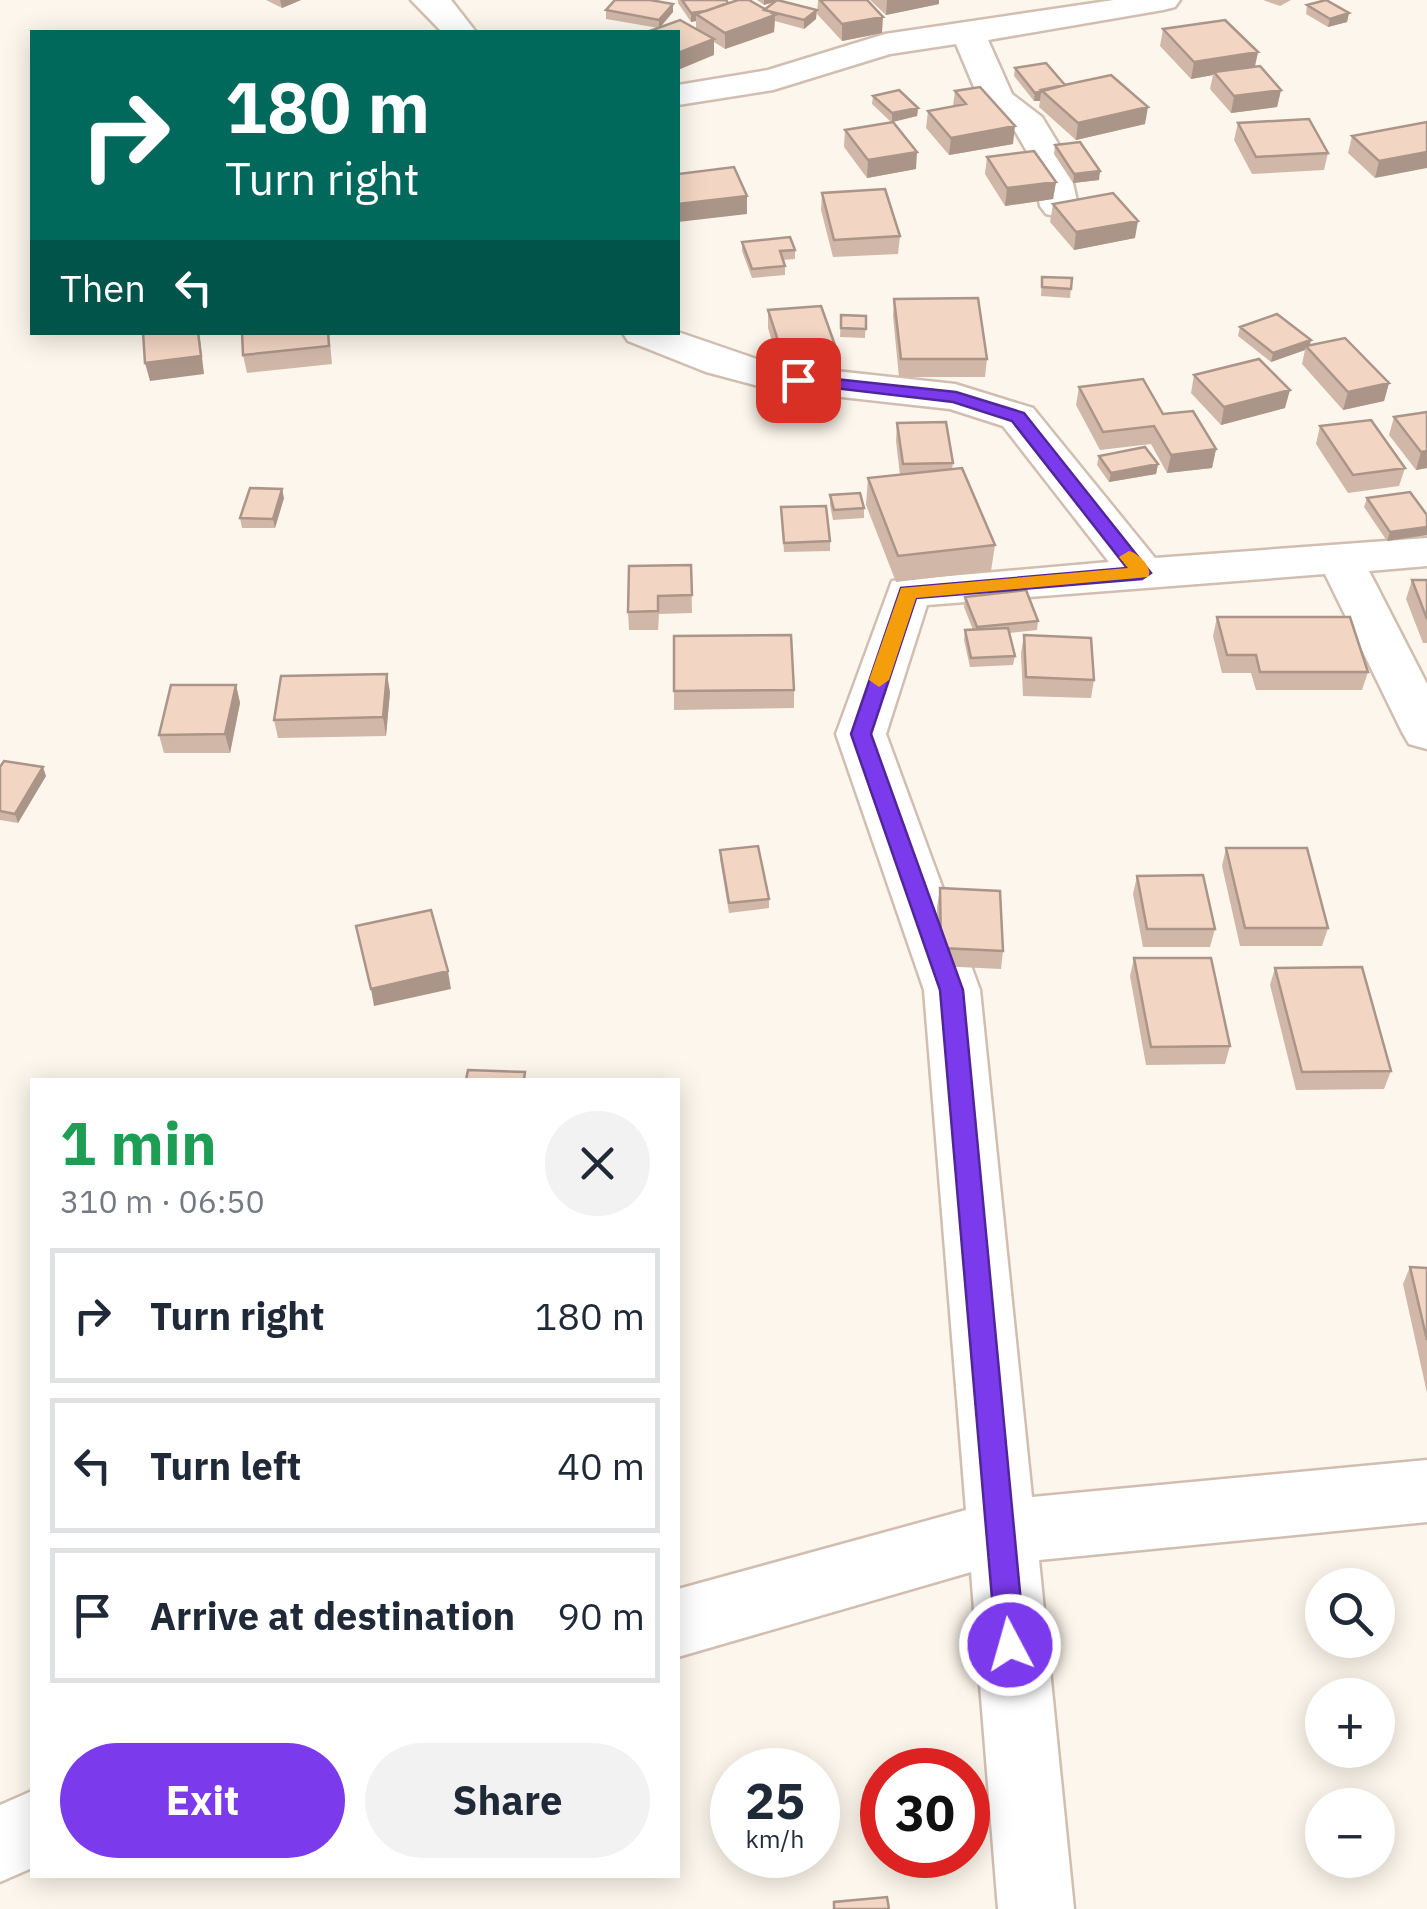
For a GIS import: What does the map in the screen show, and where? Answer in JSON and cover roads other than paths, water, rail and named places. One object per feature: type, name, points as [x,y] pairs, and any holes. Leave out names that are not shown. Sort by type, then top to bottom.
[{"type":"street","points":[[428,0],[441,8],[457,30]]},
{"type":"street","points":[[680,95],[772,80],[885,44],[1163,0]]},
{"type":"street","points":[[968,32],[997,99],[1029,125],[1050,160],[1059,206]]},
{"type":"street","points":[[650,335],[722,363],[770,376],[956,397],[1018,417],[1142,573]]},
{"type":"street","points":[[1036,1909],[952,990],[861,734],[908,592],[1427,552]]},
{"type":"street","points":[[1339,557],[1427,732]]},
{"type":"street","points":[[680,1622],[1000,1532],[1427,1491]]},
{"type":"street","points":[[0,1844],[30,1830]]}]
